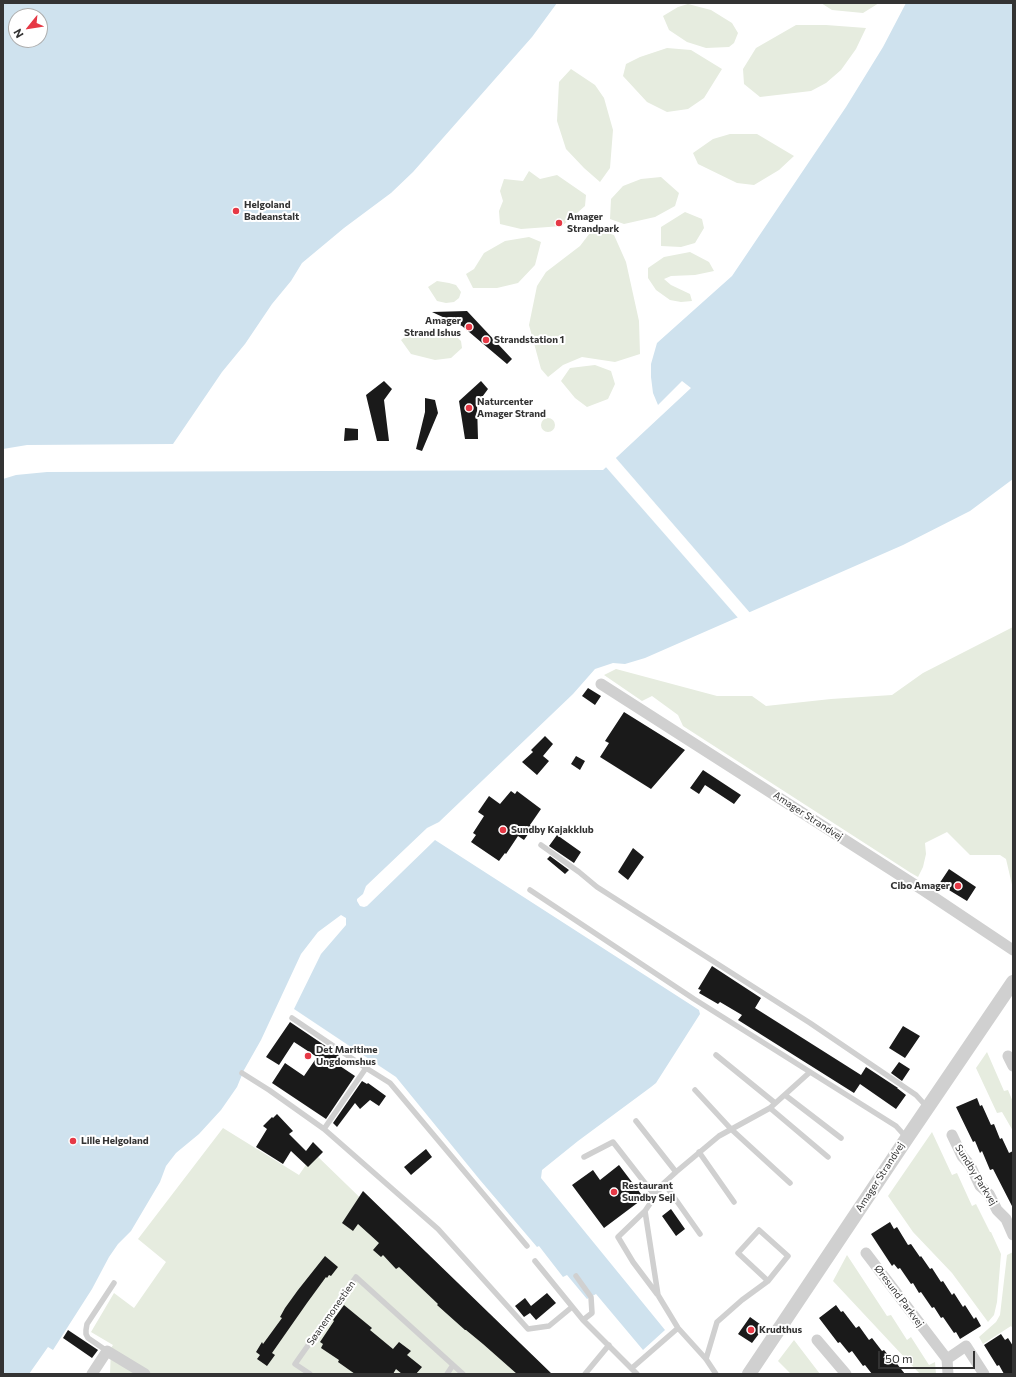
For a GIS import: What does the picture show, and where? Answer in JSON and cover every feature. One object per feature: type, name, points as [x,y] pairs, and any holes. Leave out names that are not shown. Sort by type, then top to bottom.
[{"type":"street","name":"Amager Strandvej","points":[[601,684],[923,890],[1013,950]]},
{"type":"street","name":"Amager Strandvej","points":[[749,1374],[1013,982]]},
{"type":"street","name":"Sundby Parkvej","points":[[952,1135],[962,1156],[970,1165],[980,1186],[989,1194],[997,1210],[1006,1220],[1013,1235]]},
{"type":"street","name":"Øresund Parkvej","points":[[866,1252],[947,1359]]},
{"type":"street","points":[[818,1340],[846,1374]]},
{"type":"street","points":[[948,1374],[947,1359],[966,1346],[984,1374]]},
{"type":"street","points":[[92,1374],[107,1351],[145,1374]]},
{"type":"lane","points":[[540,845],[579,872],[597,887],[810,1023],[916,1095],[928,1107]]},
{"type":"lane","points":[[530,890],[694,999],[896,1126],[907,1138]]},
{"type":"lane","points":[[292,1018],[390,1083],[527,1246]]},
{"type":"lane","points":[[716,1055],[775,1103]]},
{"type":"lane","points":[[324,1129],[366,1068]]},
{"type":"lane","points":[[716,1374],[706,1359],[678,1328],[658,1295],[633,1262],[618,1237],[645,1211],[664,1183],[676,1172],[719,1136],[770,1108],[810,1072]]},
{"type":"lane","points":[[242,1073],[324,1129],[438,1229],[528,1329],[549,1326],[572,1307]]},
{"type":"lane","points":[[695,1090],[731,1129],[790,1183]]},
{"type":"lane","points":[[785,1095],[841,1138]]},
{"type":"lane","points":[[770,1108],[828,1157]]},
{"type":"lane","points":[[636,1120],[676,1172]]},
{"type":"lane","points":[[584,1157],[613,1142],[655,1196]]},
{"type":"lane","points":[[700,1152],[734,1202]]},
{"type":"lane","points":[[664,1183],[700,1234]]},
{"type":"lane","points":[[645,1211],[658,1295]]},
{"type":"lane","points":[[706,1359],[717,1322],[742,1300],[768,1281],[788,1256],[759,1230],[738,1253],[768,1281]]},
{"type":"lane","points":[[535,1262],[583,1320],[637,1374]]},
{"type":"lane","points":[[576,1276],[591,1297],[592,1313],[583,1320]]},
{"type":"lane","name":"Søanemonestien","points":[[310,1374],[296,1364],[356,1277],[463,1374]]},
{"type":"lane","points":[[107,1351],[88,1338],[86,1330],[87,1324],[114,1283]]},
{"type":"lane","points":[[632,1368],[678,1328]]},
{"type":"lane","points":[[585,1374],[609,1345]]},
{"type":"lane","points":[[447,1374],[453,1365]]},
{"type":"shaded area","points":[[821,3],[879,3],[863,13],[832,10]]},
{"type":"shaded area","points":[[688,4],[711,10],[732,23],[738,33],[734,43],[729,47],[706,48],[687,42],[669,30],[663,16],[678,7]]},
{"type":"shaded area","points":[[796,25],[826,25],[866,28],[856,49],[841,70],[826,83],[811,91],[760,97],[744,84],[743,69],[756,48]]},
{"type":"shaded area","points":[[667,48],[691,50],[722,69],[704,98],[688,109],[667,112],[647,102],[623,76],[626,64],[640,57]]},
{"type":"shaded area","points":[[571,69],[595,85],[604,98],[613,130],[610,168],[600,182],[566,149],[557,121],[559,82]]},
{"type":"shaded area","points":[[730,134],[757,134],[794,156],[779,170],[754,185],[737,183],[698,164],[693,153],[713,139]]},
{"type":"shaded area","points":[[529,171],[540,179],[557,175],[586,195],[585,206],[562,226],[521,229],[500,224],[499,211],[503,201],[500,191],[504,179],[523,181]]},
{"type":"shaded area","points":[[661,177],[679,193],[675,206],[655,217],[624,224],[610,219],[611,199],[623,186],[641,179]]},
{"type":"shaded area","points":[[685,212],[702,219],[704,228],[695,243],[681,247],[661,246],[661,227]]},
{"type":"shaded area","points":[[593,229],[614,235],[626,262],[639,321],[640,354],[615,362],[582,357],[563,365],[548,377],[541,369],[529,325],[537,286],[546,272],[580,246]]},
{"type":"shaded area","points":[[529,237],[541,242],[535,265],[518,283],[497,288],[473,288],[466,274],[474,269],[484,253],[505,241]]},
{"type":"shaded area","points":[[690,252],[709,262],[714,271],[695,275],[671,276],[664,279],[671,285],[690,294],[692,301],[681,302],[670,300],[656,290],[648,278],[648,268],[664,257]]},
{"type":"shaded area","points":[[437,281],[456,285],[461,292],[459,298],[454,302],[446,303],[437,301],[428,287]]},
{"type":"shaded area","points":[[436,328],[455,335],[461,341],[462,348],[451,358],[435,360],[411,354],[401,340],[411,332]]},
{"type":"shaded area","points":[[595,365],[611,371],[615,384],[608,399],[587,407],[575,398],[561,381],[570,368]]},
{"type":"shaded area","points":[[545,418],[551,418],[555,422],[555,428],[551,432],[545,432],[541,428],[541,422]]},
{"type":"shaded area","points":[[1013,627],[1013,889],[1006,859],[1000,855],[970,855],[947,832],[925,843],[926,854],[923,867],[918,877],[683,726],[678,715],[652,696],[642,701],[604,675],[616,669],[717,696],[752,696],[766,706],[831,699],[892,695],[923,673]]},
{"type":"shaded area","points":[[987,1052],[1004,1091],[1008,1090],[1013,1102],[1013,1131],[1002,1112],[997,1113],[976,1068]]},
{"type":"shaded area","points":[[223,1128],[299,1175],[314,1153],[542,1374],[110,1374],[111,1348],[113,1345],[91,1332],[114,1293],[134,1308],[166,1262],[138,1239]]},
{"type":"shaded area","points":[[932,1132],[952,1175],[957,1173],[972,1206],[976,1204],[1001,1254],[997,1302],[994,1315],[988,1322],[952,1273],[913,1232],[888,1196]]},
{"type":"shaded area","points":[[1013,1252],[1013,1329],[1011,1326],[983,1344],[979,1337],[996,1322],[1000,1315],[1007,1255]]},
{"type":"shaded area","points":[[847,1255],[887,1316],[891,1315],[907,1340],[911,1337],[929,1365],[935,1362],[936,1374],[920,1374],[833,1281]]},
{"type":"shaded area","points":[[794,1340],[820,1374],[791,1374],[778,1361]]},
{"type":"water","points":[[3,3],[557,3],[532,37],[413,172],[391,193],[344,228],[302,263],[291,281],[272,304],[245,344],[222,372],[173,444],[27,445],[3,449]]},
{"type":"water","points":[[906,3],[1013,3],[1013,479],[970,511],[903,545],[645,658],[625,664],[613,663],[595,669],[573,694],[439,822],[427,828],[366,886],[363,894],[357,899],[360,906],[367,906],[435,840],[699,1010],[700,1014],[656,1083],[578,1141],[542,1170],[541,1178],[665,1330],[643,1350],[596,1294],[587,1299],[567,1275],[563,1277],[539,1246],[537,1247],[480,1180],[396,1077],[294,1009],[321,954],[346,925],[346,918],[341,915],[318,932],[301,954],[261,1040],[244,1070],[237,1087],[221,1110],[199,1134],[176,1153],[166,1166],[160,1182],[131,1231],[118,1244],[109,1257],[92,1289],[53,1350],[48,1347],[29,1374],[3,1374],[3,479],[16,475],[47,472],[603,470],[691,388],[682,381],[658,405],[653,393],[651,377],[651,364],[657,343],[732,276],[846,107],[883,47]]},
{"type":"pier","points":[[615,457],[751,614],[739,619],[605,466]]},
{"type":"building","name":"Strandstation 1","points":[[467,311],[512,359],[507,364],[462,326],[432,312]]},
{"type":"building","points":[[384,381],[392,389],[384,400],[389,441],[377,441],[366,395]]},
{"type":"building","name":"Naturcenter Amager Strand","points":[[481,381],[488,389],[477,404],[478,439],[465,439],[459,401]]},
{"type":"building","points":[[425,398],[435,400],[438,413],[422,451],[416,449],[425,412]]},
{"type":"building","points":[[345,428],[358,429],[358,440],[344,441]]},
{"type":"building","points":[[588,688],[601,696],[595,705],[582,696]]},
{"type":"building","points":[[624,712],[685,750],[651,789],[600,757],[609,743],[605,741]]},
{"type":"building","points":[[545,736],[553,744],[543,756],[549,761],[537,775],[522,762],[533,752],[531,750]]},
{"type":"building","points":[[576,756],[585,761],[580,770],[571,764]]},
{"type":"building","points":[[703,770],[741,795],[734,804],[705,785],[699,794],[690,788]]},
{"type":"building","name":"Sundby Kajakklub","points":[[511,791],[515,794],[517,791],[541,809],[530,825],[533,827],[524,840],[518,836],[506,854],[505,853],[499,861],[471,842],[476,835],[473,833],[484,816],[478,812],[489,796],[500,804]]},
{"type":"building","points":[[557,835],[581,852],[574,863],[549,846]]},
{"type":"building","points":[[633,848],[644,857],[628,880],[618,872]]},
{"type":"building","points":[[550,856],[569,870],[565,874],[547,859]]},
{"type":"building","name":"Cibo Amager","points":[[949,869],[976,887],[967,901],[939,884]]},
{"type":"building","points":[[712,966],[761,998],[755,1008],[861,1075],[866,1067],[898,1088],[906,1095],[896,1109],[860,1084],[854,1093],[738,1020],[742,1015],[720,1002],[718,1004],[699,993],[701,990],[698,989]]},
{"type":"building","points":[[290,1022],[339,1055],[334,1062],[355,1076],[326,1119],[272,1083],[285,1063],[304,1076],[317,1057],[294,1042],[279,1065],[266,1057]]},
{"type":"building","points":[[903,1026],[920,1036],[905,1058],[889,1048]]},
{"type":"building","points":[[899,1062],[910,1069],[902,1081],[891,1073]]},
{"type":"building","points":[[362,1081],[367,1084],[368,1083],[386,1096],[379,1106],[370,1100],[360,1109],[355,1103],[337,1127],[333,1123]]},
{"type":"building","points":[[977,1098],[980,1106],[982,1105],[991,1125],[994,1124],[1000,1139],[1002,1138],[1009,1153],[1013,1151],[1013,1208],[993,1169],[990,1170],[982,1151],[980,1153],[975,1141],[973,1142],[956,1107]]},
{"type":"building","points":[[277,1114],[293,1131],[289,1134],[306,1151],[313,1142],[323,1152],[308,1167],[291,1151],[283,1164],[256,1147],[267,1129],[263,1126]]},
{"type":"building","points":[[426,1149],[432,1157],[411,1175],[404,1167]]},
{"type":"building","points":[[619,1165],[644,1198],[604,1228],[572,1185],[593,1170],[600,1180]]},
{"type":"building","points":[[363,1191],[552,1374],[517,1374],[437,1305],[438,1304],[399,1267],[396,1269],[383,1255],[381,1257],[373,1250],[379,1243],[358,1224],[353,1231],[342,1223]]},
{"type":"building","points":[[671,1209],[685,1229],[676,1236],[662,1216]]},
{"type":"building","points":[[890,1222],[894,1229],[897,1227],[908,1245],[911,1244],[930,1269],[932,1268],[952,1295],[954,1293],[963,1307],[965,1305],[974,1319],[976,1317],[981,1326],[960,1339],[943,1317],[941,1318],[934,1307],[932,1308],[921,1292],[919,1293],[913,1283],[911,1284],[900,1268],[898,1269],[894,1264],[892,1266],[871,1234]]},
{"type":"building","points":[[325,1256],[338,1267],[331,1276],[329,1275],[327,1278],[326,1277],[307,1303],[272,1353],[275,1355],[267,1366],[257,1359],[260,1355],[256,1352],[262,1342],[263,1344],[282,1318],[280,1317],[285,1308]]},
{"type":"building","points":[[547,1293],[556,1303],[536,1320],[530,1313],[524,1317],[515,1306],[525,1298],[531,1306]]},
{"type":"building","points":[[344,1305],[372,1328],[370,1330],[393,1349],[399,1342],[411,1351],[407,1355],[422,1367],[416,1374],[402,1374],[396,1369],[393,1374],[355,1374],[338,1362],[339,1360],[321,1348],[323,1344],[320,1342]]},
{"type":"building","points":[[836,1305],[841,1312],[843,1311],[856,1328],[859,1326],[869,1340],[872,1338],[882,1351],[884,1350],[893,1361],[894,1360],[905,1374],[872,1374],[865,1365],[863,1366],[852,1351],[849,1353],[840,1342],[838,1343],[819,1318]]},
{"type":"building","name":"Krudthus","points":[[750,1317],[764,1327],[752,1343],[738,1334]]},
{"type":"building","points":[[68,1330],[98,1350],[92,1358],[63,1338]]},
{"type":"building","points":[[1001,1334],[1005,1340],[1008,1338],[1013,1346],[1013,1374],[1004,1374],[999,1365],[997,1366],[984,1345]]},
{"type":"place","name":"Helgoland Badeanstalt","points":[[236,211]]},
{"type":"place","name":"Amager Strandpark","points":[[559,223]]},
{"type":"place","name":"Amager Strand Ishus","points":[[469,327]]},
{"type":"place","name":"Strandstation 1","points":[[486,340]]},
{"type":"place","name":"Naturcenter Amager Strand","points":[[469,408]]},
{"type":"place","name":"Sundby Kajakklub","points":[[503,830]]},
{"type":"place","name":"Cibo Amager","points":[[958,886]]},
{"type":"place","name":"Det Maritime Ungdomshus","points":[[308,1056]]},
{"type":"place","name":"Lille Helgoland","points":[[73,1141]]},
{"type":"place","name":"Restaurant Sundby Sejl","points":[[614,1192]]},
{"type":"place","name":"Krudthus","points":[[751,1330]]}]
